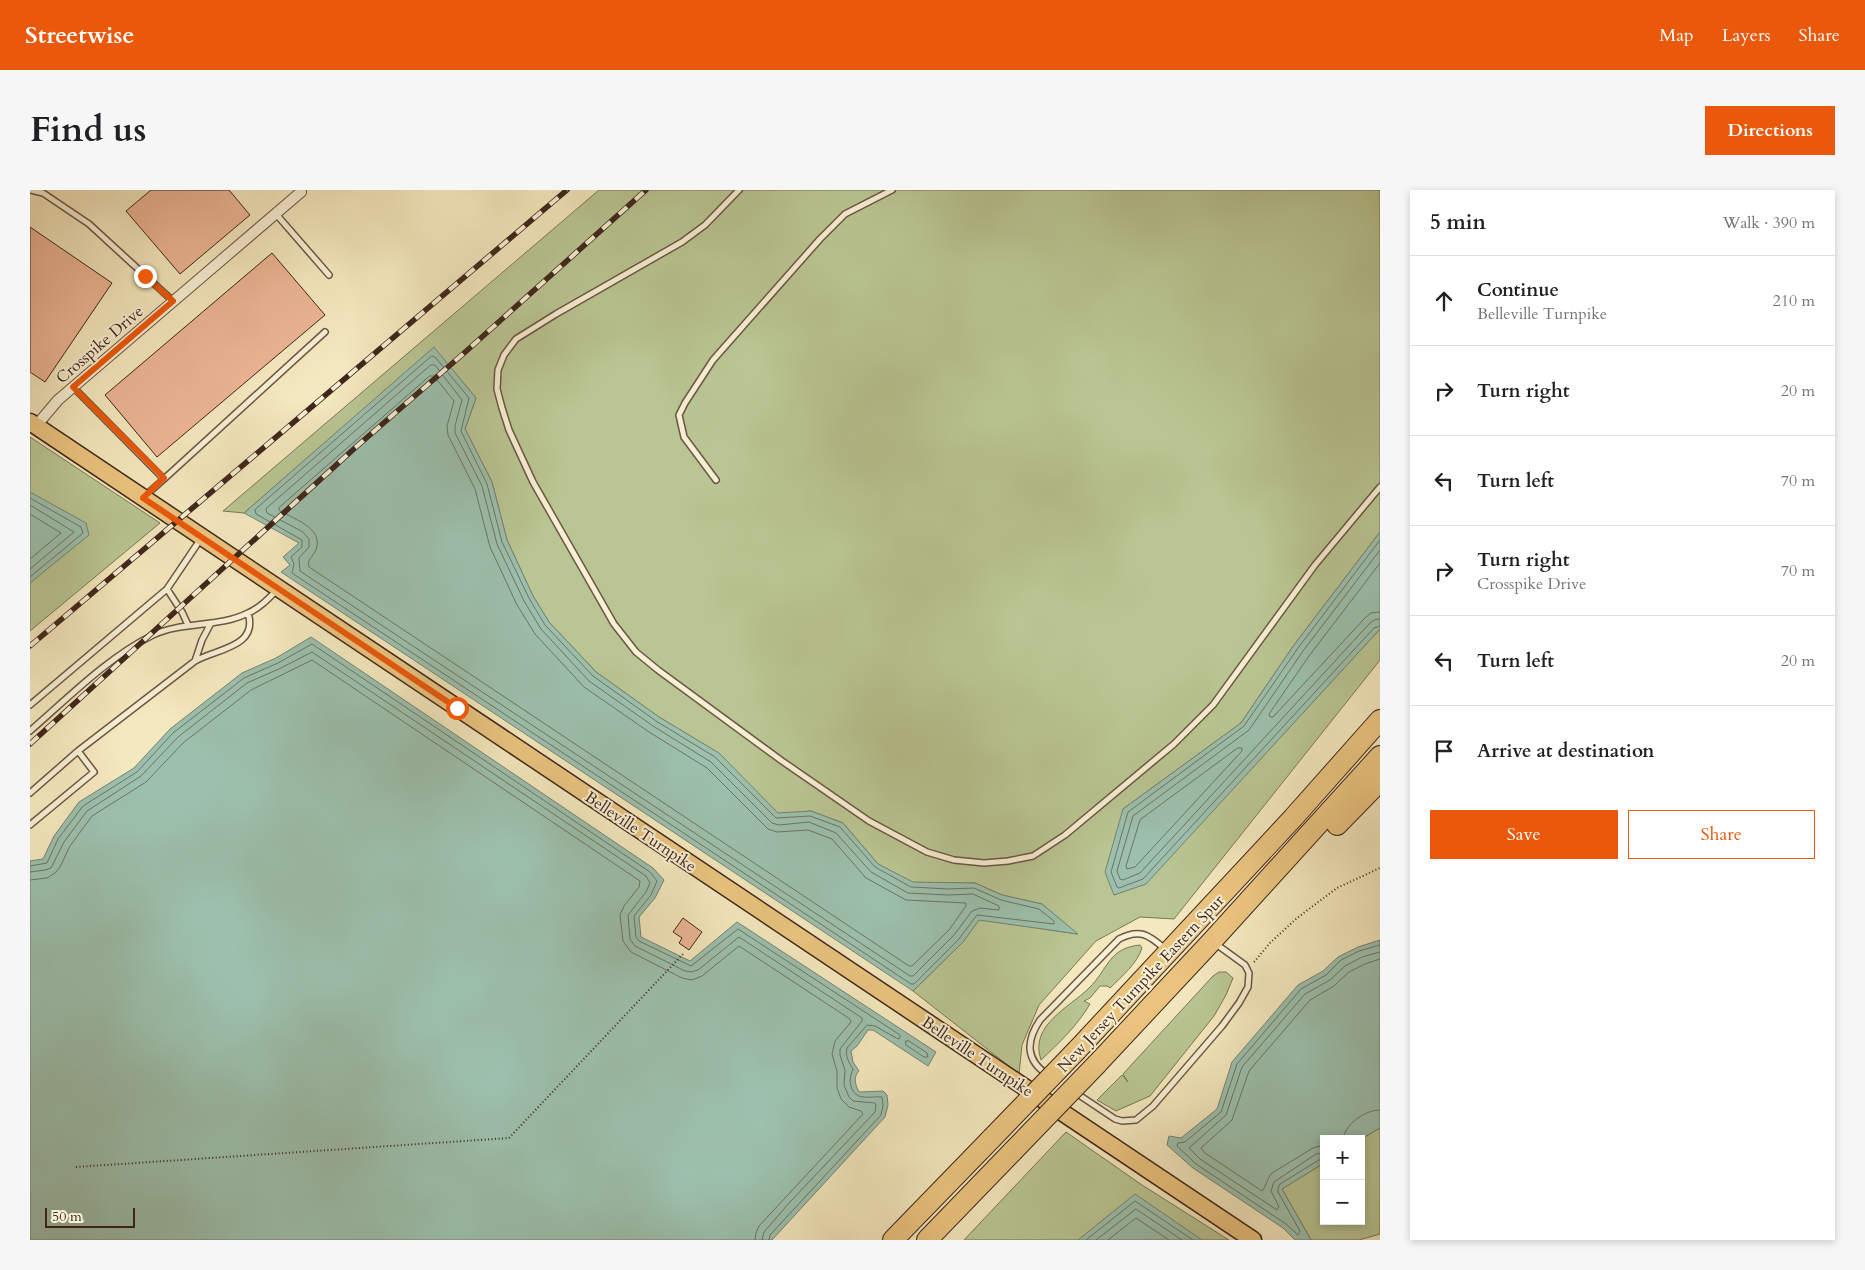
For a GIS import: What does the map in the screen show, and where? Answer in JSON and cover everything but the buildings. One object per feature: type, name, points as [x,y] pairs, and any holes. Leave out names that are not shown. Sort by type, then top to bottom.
[{"type":"highway","points":[[1346,759],[1380,703]]},
{"type":"highway","name":"New Jersey Turnpike Eastern Spur","points":[[893,1240],[1169,953],[1380,720]]},
{"type":"highway","name":"New Jersey Turnpike Eastern Spur","points":[[927,1240],[1097,1064],[1380,756]]},
{"type":"highway","points":[[1262,886],[1326,836],[1380,781]]},
{"type":"main road","name":"Belleville Turnpike","points":[[33,424],[1253,1240]]},
{"type":"street","name":"Crosspike Drive","points":[[33,424],[73,387],[302,191]]},
{"type":"lane","points":[[31,190],[43,193],[90,224],[173,301]]},
{"type":"lane","points":[[739,190],[705,225],[682,242],[516,339],[504,355],[498,370],[497,389],[502,408],[509,430],[538,490],[614,624],[636,652],[774,755],[853,810],[898,838],[927,852],[954,860],[1008,861],[1033,856],[1065,835],[1194,726],[1230,682],[1315,564],[1380,487]]},
{"type":"lane","points":[[716,480],[684,437],[679,415],[685,403],[713,360],[820,239],[845,214],[892,190]]},
{"type":"lane","points":[[276,214],[329,275]]},
{"type":"lane","points":[[143,498],[325,332]]},
{"type":"lane","points":[[73,387],[164,478]]},
{"type":"lane","points":[[30,705],[167,589],[202,537]]},
{"type":"lane","points":[[167,589],[188,625]]},
{"type":"lane","points":[[30,731],[118,655],[153,635],[178,626],[224,621],[248,613],[261,606],[278,589]]},
{"type":"lane","points":[[30,793],[78,751],[195,661],[206,655],[230,648],[240,642],[248,632],[251,622],[248,613]]},
{"type":"lane","points":[[195,661],[211,622]]},
{"type":"lane","points":[[30,825],[94,772],[78,751]]},
{"type":"lane","points":[[1058,1081],[1038,1067],[1032,1057],[1031,1040],[1040,1020],[1106,950],[1125,936],[1137,933],[1150,936],[1169,953]]},
{"type":"lane","points":[[1066,1086],[1119,1120],[1127,1122],[1140,1118],[1180,1076],[1239,1003],[1248,984],[1248,970],[1240,961],[1212,941]]},
{"type":"path","points":[[1248,970],[1270,943],[1297,918],[1337,888],[1380,868]]},
{"type":"path","points":[[76,1168],[509,1138],[683,954]]},
{"type":"shaded area","points":[[599,190],[1380,190],[1380,532],[1294,645],[1241,723],[1123,809],[1114,895],[1146,883],[1380,629],[1380,660],[1174,919],[1140,917],[1096,941],[1039,1005],[1022,1045],[1019,1074],[913,991],[963,942],[979,919],[1077,934],[1042,904],[1002,895],[975,883],[913,883],[878,864],[843,823],[811,811],[778,814],[718,753],[659,717],[596,672],[549,622],[533,596],[507,540],[492,482],[465,429],[476,398],[434,348],[244,513],[223,511]]},
{"type":"shaded area","points":[[30,437],[160,523],[30,631]]},
{"type":"shaded area","points":[[1140,945],[1142,948],[1140,954],[1129,969],[1110,988],[1100,986],[1090,998],[1084,1001],[1090,1004],[1074,1027],[1041,1060],[1039,1048],[1041,1037],[1053,1018],[1089,988],[1115,955],[1121,950]]},
{"type":"shaded area","points":[[1219,972],[1226,972],[1233,978],[1226,995],[1214,1016],[1150,1096],[1116,1111],[1097,1100],[1122,1075],[1128,1082],[1123,1074],[1213,976]]},
{"type":"shaded area","points":[[1380,1128],[1380,1234],[1359,1240],[1311,1240],[1282,1189],[1320,1165],[1320,1225],[1365,1225],[1365,1137]]},
{"type":"shaded area","points":[[1066,1132],[1142,1185],[1229,1240],[964,1240]]},
{"type":"water","points":[[434,347],[476,398],[465,429],[492,482],[507,540],[533,596],[549,622],[596,672],[659,717],[719,753],[778,813],[811,811],[843,823],[878,864],[913,882],[975,883],[1002,895],[1042,904],[1078,934],[979,920],[963,942],[913,991],[281,572],[290,565],[283,557],[299,543],[244,513]]},
{"type":"water","points":[[30,492],[86,523],[89,535],[30,583]]},
{"type":"water","points":[[1380,532],[1380,629],[1146,884],[1114,895],[1105,872],[1123,809],[1241,723],[1294,645]]},
{"type":"water","points":[[311,637],[653,868],[664,880],[655,898],[639,917],[641,937],[690,961],[737,922],[936,1052],[928,1066],[873,1030],[868,1030],[857,1046],[851,1051],[853,1062],[859,1071],[855,1078],[859,1092],[883,1091],[887,1095],[888,1105],[885,1117],[772,1240],[30,1240],[30,861],[43,859],[54,836],[79,802],[134,768],[170,729],[242,673],[276,658]]},
{"type":"water","points":[[1380,940],[1380,1128],[1365,1137],[1365,1135],[1320,1135],[1320,1165],[1282,1189],[1311,1240],[1295,1240],[1283,1228],[1193,1168],[1167,1145],[1169,1136],[1181,1138],[1217,1109],[1232,1062],[1298,985],[1323,971],[1338,957],[1358,947]]},
{"type":"water","points":[[1135,1194],[1202,1240],[1078,1240]]},
{"type":"railway","points":[[30,646],[567,190]]},
{"type":"railway","points":[[30,744],[356,447],[646,190]]},
{"type":"route","points":[[145,276],[173,301],[73,387],[164,478],[143,498],[457,708]]}]
